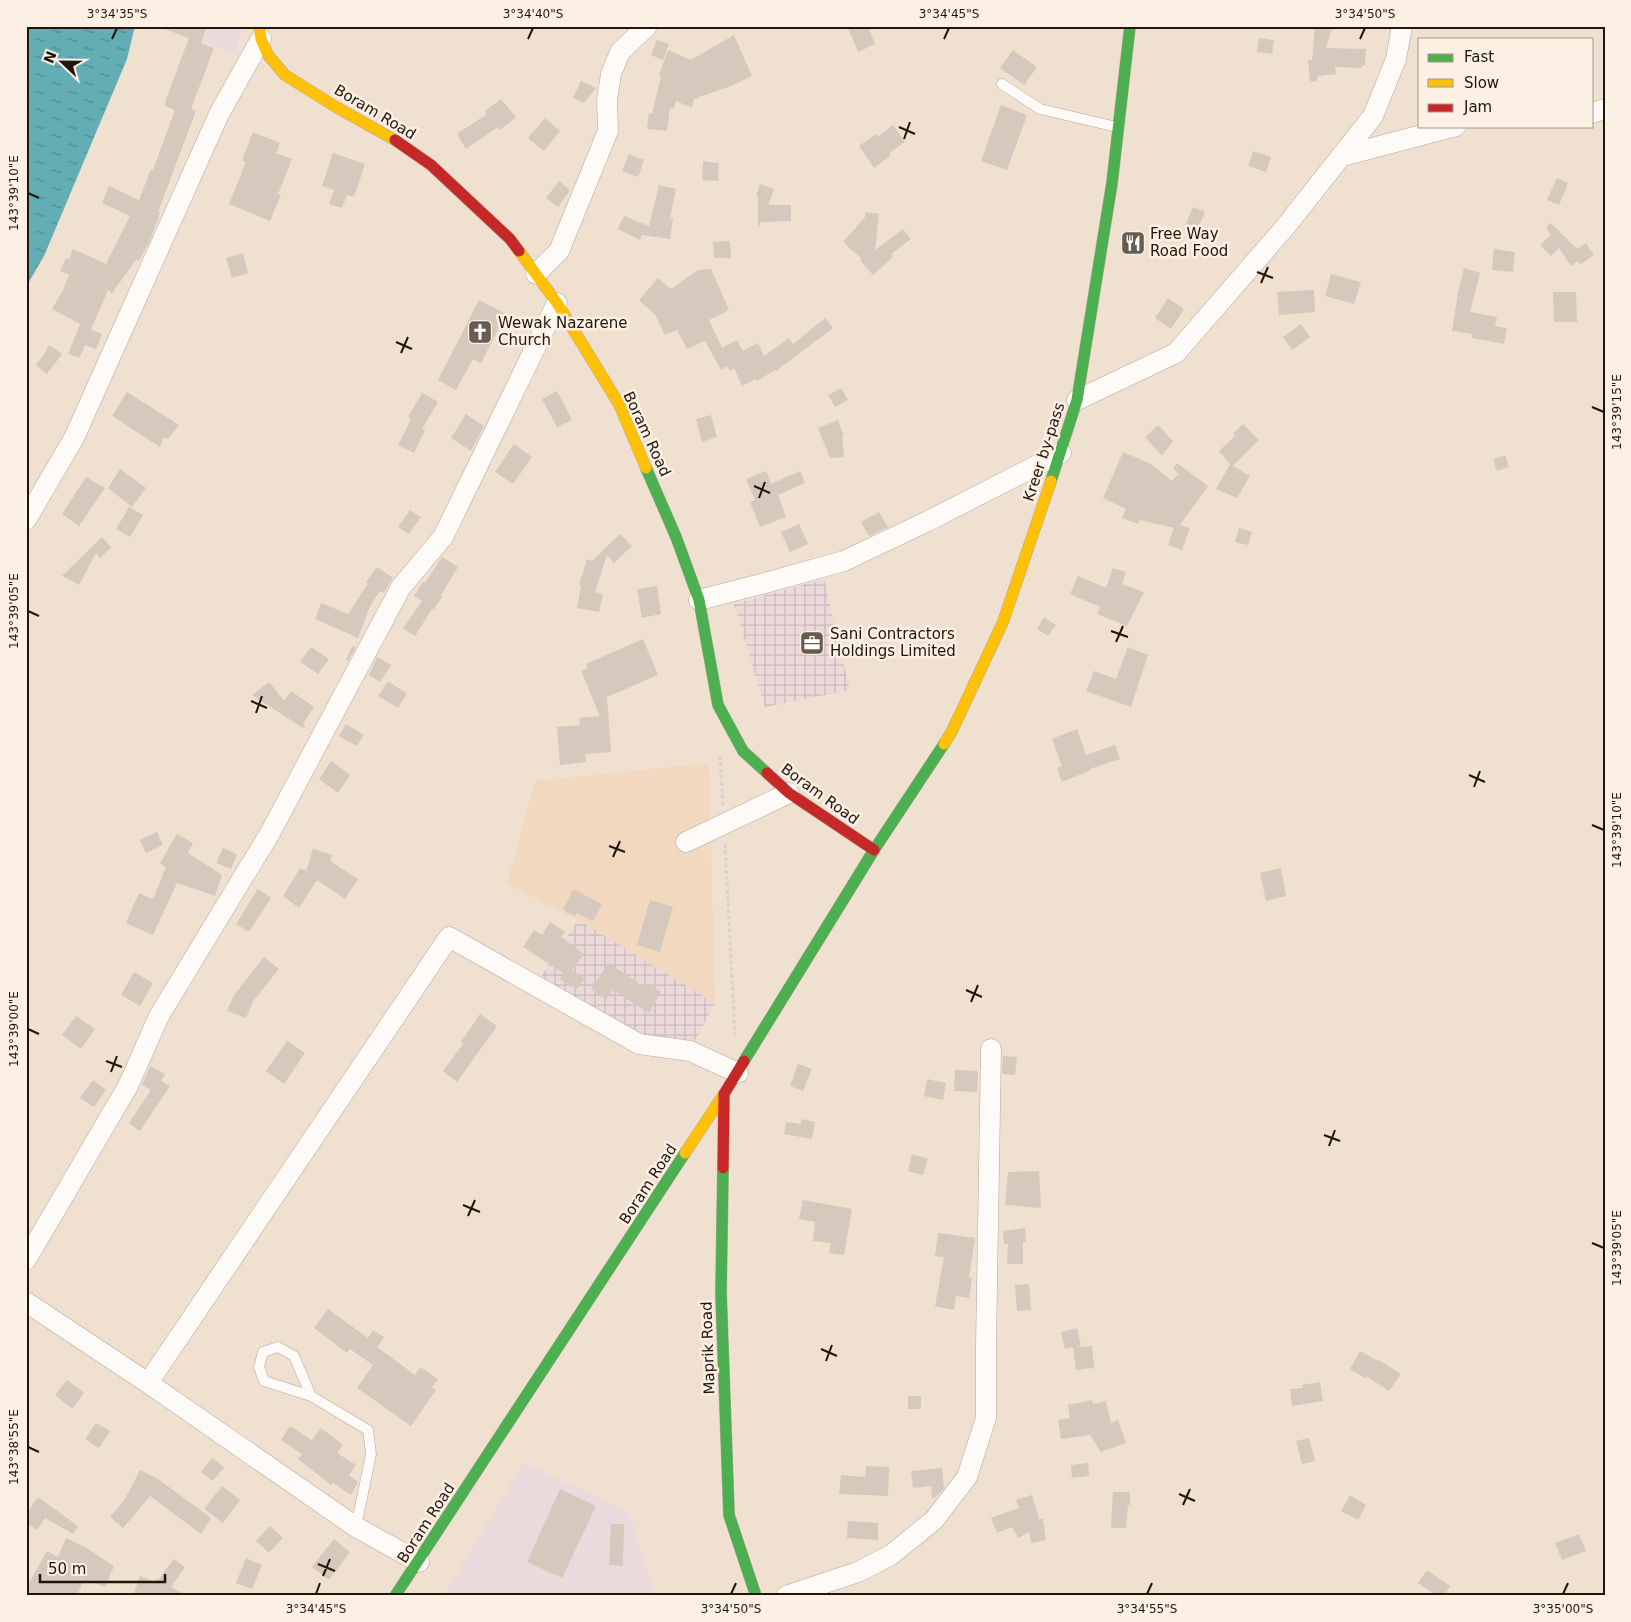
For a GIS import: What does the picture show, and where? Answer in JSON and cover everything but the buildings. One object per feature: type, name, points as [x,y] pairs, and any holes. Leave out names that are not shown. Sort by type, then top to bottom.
[{"type":"main road","name":"Kreer by-pass","points":[[874,850],[952,731],[1003,622],[1061,453],[1077,400],[1110,193],[1130,26]]},
{"type":"main road","name":"Boram Road","points":[[260,33],[268,55],[285,75],[336,107],[388,135],[432,165],[510,239],[557,303],[619,404],[676,537],[699,600],[718,705],[744,751],[789,793],[874,850],[738,1073],[395,1596]]},
{"type":"main road","name":"Maprik Road","points":[[724,1094],[721,1292],[729,1516],[756,1596]]},
{"type":"street","points":[[536,274],[559,251],[608,131],[607,100],[612,74],[620,52],[647,26]]},
{"type":"street","points":[[1077,400],[1176,353],[1286,226],[1373,116],[1396,59],[1402,26]]},
{"type":"street","points":[[26,520],[74,438],[219,114],[260,33]]},
{"type":"street","points":[[1342,156],[1448,128]]},
{"type":"street","points":[[26,1260],[128,1086],[159,1016],[270,833],[401,587],[443,537],[557,303]]},
{"type":"street","points":[[699,600],[844,561],[928,521],[1061,453]]},
{"type":"street","points":[[686,842],[789,793]]},
{"type":"street","points":[[148,1382],[449,937],[639,1044],[690,1051],[738,1073]]},
{"type":"street","points":[[786,1596],[858,1572],[892,1556],[934,1520],[967,1477],[986,1418],[991,1049]]},
{"type":"street","points":[[26,1302],[148,1382],[356,1527],[419,1562]]},
{"type":"lane","points":[[1002,84],[1040,109],[1118,127]]},
{"type":"lane","points":[[312,1396],[294,1356],[278,1348],[263,1352],[259,1367],[264,1381],[312,1396],[368,1430],[371,1454],[356,1527]]},
{"type":"path","points":[[720,754],[723,812]]},
{"type":"path","points":[[724,842],[735,1036]]},
{"type":"shaded area","points":[[209,26],[243,26],[235,54],[203,41]]},
{"type":"shaded area","name":"Sani Contractors Holdings Limited","points":[[824,579],[850,690],[765,707],[734,604]]},
{"type":"shaded area","points":[[709,763],[715,1003],[578,920],[507,884],[535,781]]},
{"type":"shaded area","points":[[578,920],[715,1003],[693,1044],[640,1037],[540,978]]},
{"type":"shaded area","points":[[524,1462],[630,1514],[654,1596],[443,1596]]},
{"type":"water","points":[[26,26],[135,26],[127,59],[44,256],[26,287]]},
{"type":"traffic: fast","points":[[1051,481],[1077,400],[1112,183],[1130,26]]},
{"type":"traffic: fast","points":[[646,468],[676,537],[699,600],[718,705],[743,751],[767,773]]},
{"type":"traffic: fast","points":[[744,1061],[874,850],[944,744]]},
{"type":"traffic: fast","points":[[395,1596],[685,1153]]},
{"type":"traffic: fast","points":[[723,1168],[721,1293],[729,1515],[756,1596]]},
{"type":"traffic: slow","points":[[259,26],[261,39],[268,55],[285,75],[336,107],[395,140]]},
{"type":"traffic: slow","points":[[519,251],[557,303],[619,404],[646,468]]},
{"type":"traffic: slow","points":[[944,744],[952,731],[1003,622],[1051,481]]},
{"type":"traffic: slow","points":[[685,1153],[724,1094]]},
{"type":"traffic: jam","points":[[395,140],[431,165],[510,239],[519,251]]},
{"type":"traffic: jam","points":[[767,773],[789,793],[874,850]]},
{"type":"traffic: jam","points":[[723,1168],[724,1094],[744,1061]]},
{"type":"place","name":"Free Way Road Food","points":[[1133,243]]},
{"type":"place","name":"Wewak Nazarene Church","points":[[480,332]]},
{"type":"place","name":"Sani Contractors Holdings Limited","points":[[812,643]]}]
